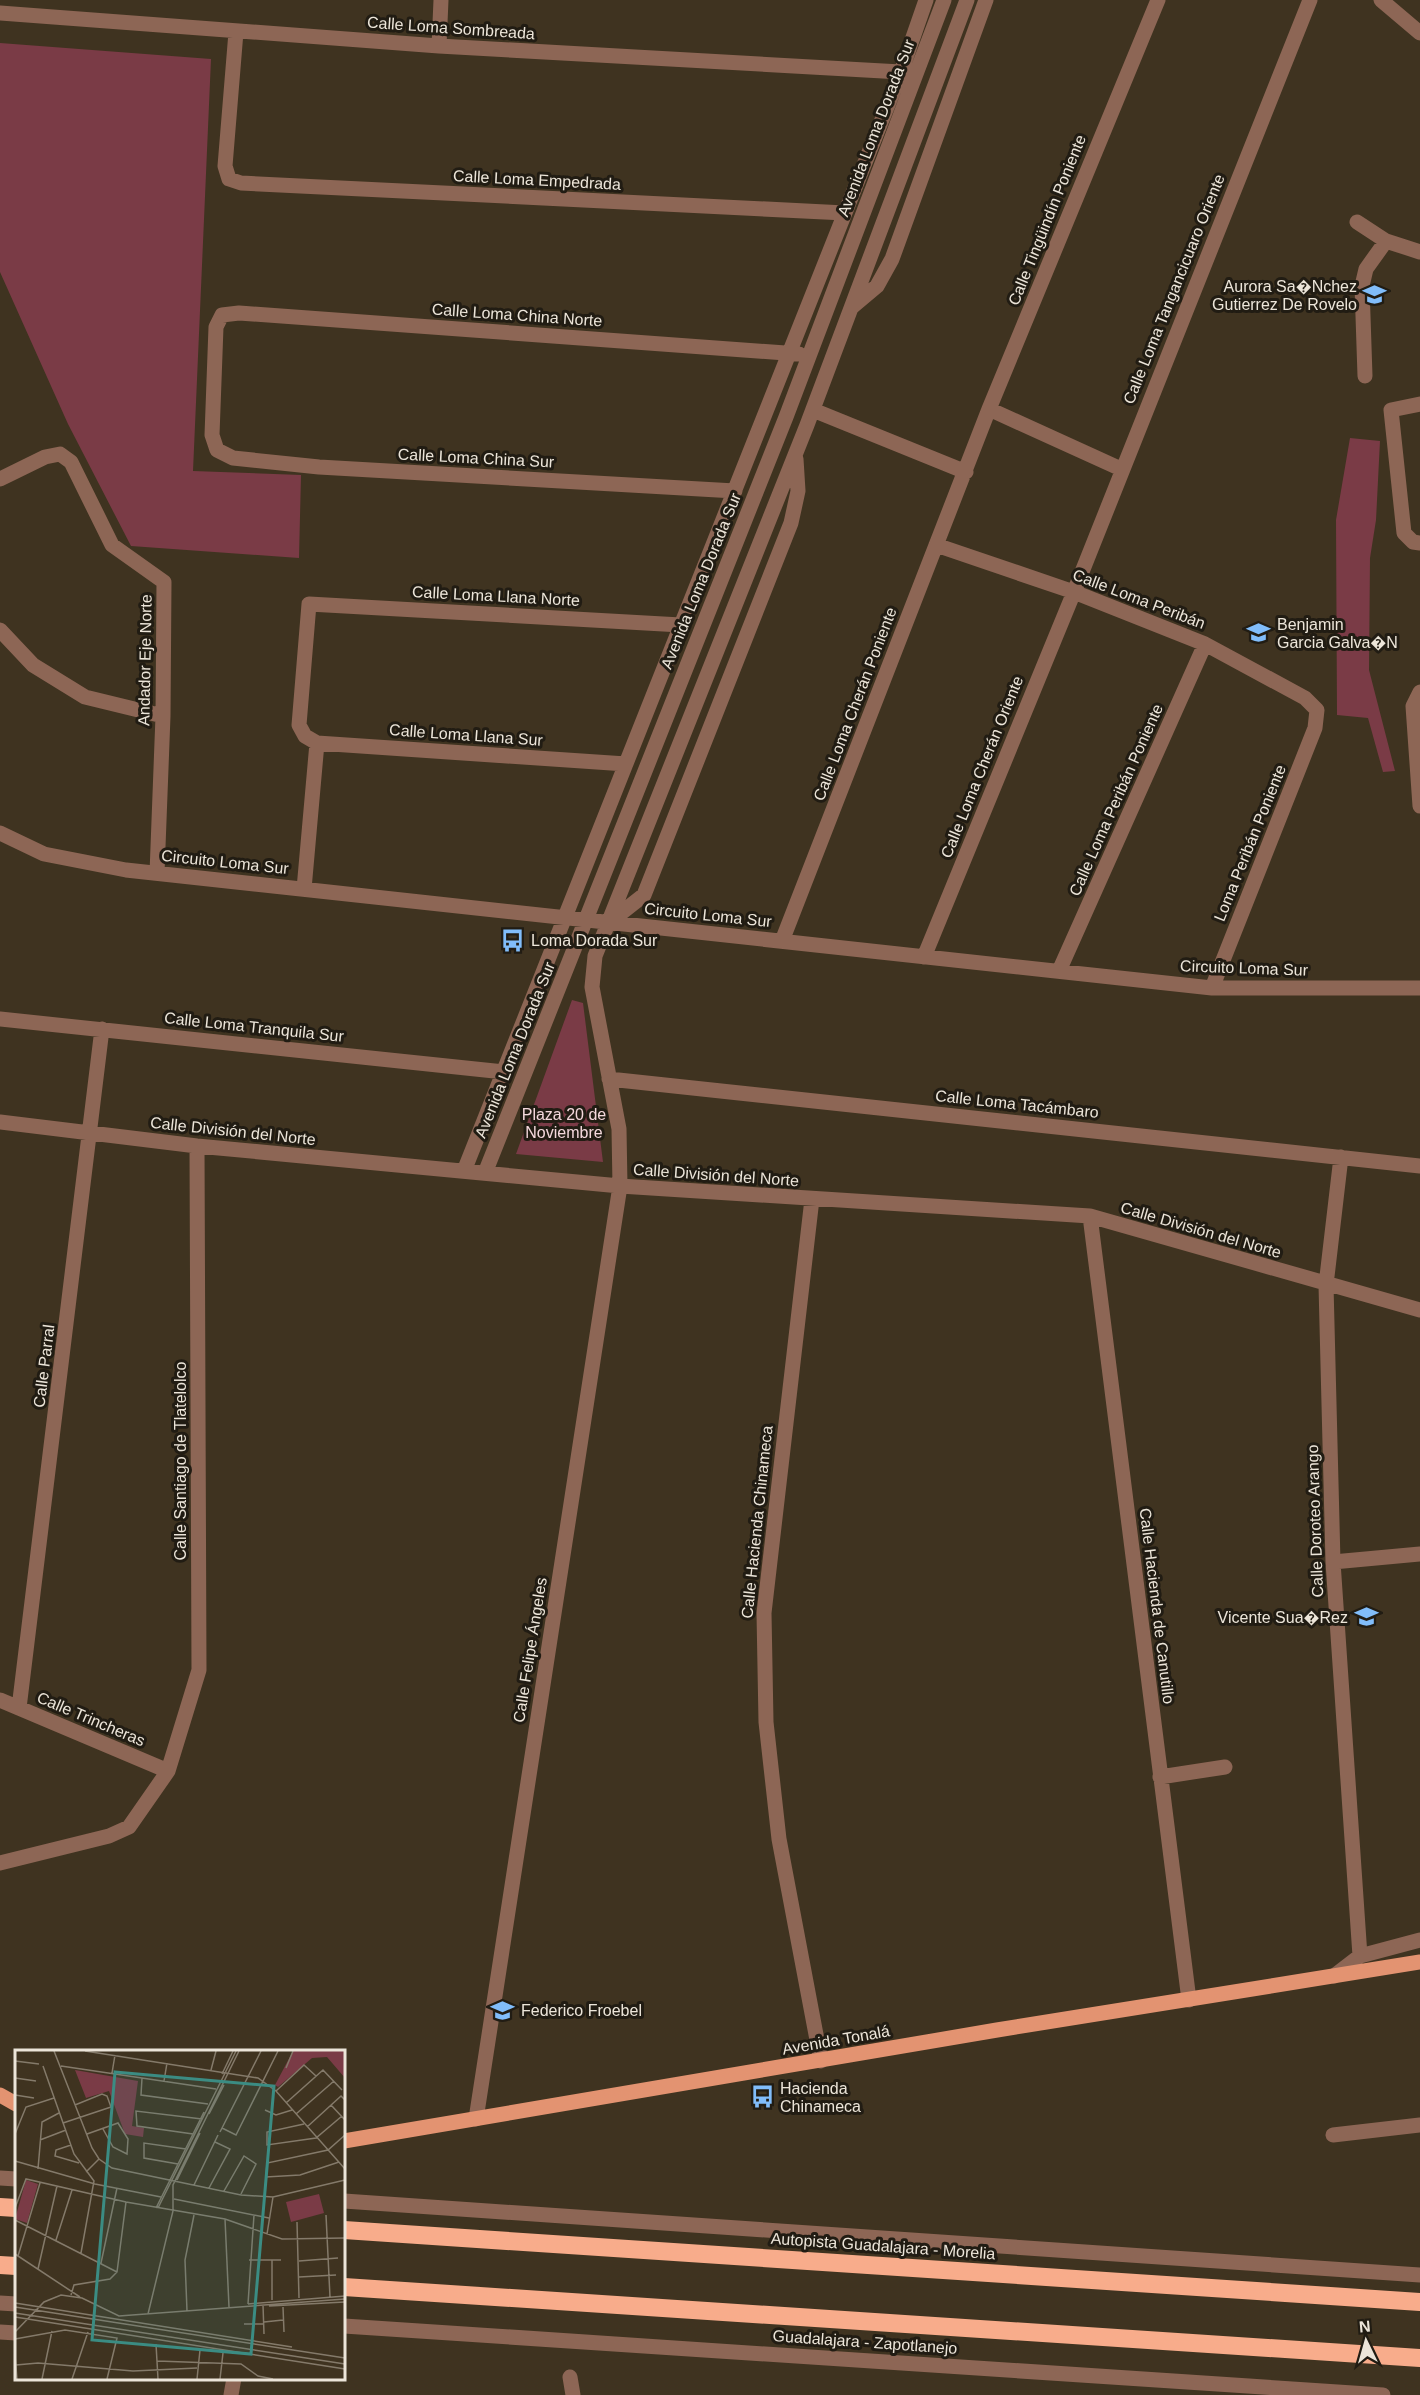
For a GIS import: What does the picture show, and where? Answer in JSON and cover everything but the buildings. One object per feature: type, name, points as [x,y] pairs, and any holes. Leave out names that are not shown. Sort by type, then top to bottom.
[{"type":"highway","points":[[0,2206],[15,2208]]},
{"type":"highway","name":"Autopista Guadalajara - Morelia","points":[[345,2230],[1420,2302]]},
{"type":"highway","points":[[0,2265],[15,2266]]},
{"type":"highway","points":[[345,2287],[1420,2358]]},
{"type":"main road","name":"Avenida Tonalá","points":[[345,2141],[997,2030],[1420,1962]]},
{"type":"main road","points":[[0,2095],[15,2103]]},
{"type":"street","points":[[439,46],[441,0]]},
{"type":"street","name":"Avenida Loma Dorada Sur","points":[[464,1171],[901,72],[926,0]]},
{"type":"street","name":"Avenida Loma Dorada Sur","points":[[485,1173],[786,417],[944,0]]},
{"type":"street","points":[[620,1186],[619,1129],[592,987],[595,956],[813,410],[967,0]]},
{"type":"street","points":[[852,306],[877,286],[892,259],[987,0]]},
{"type":"street","name":"Calle Tingüindín Poniente","points":[[964,476],[1158,0]]},
{"type":"street","name":"Calle Loma Tangancicuaro Oriente","points":[[1074,592],[1121,469],[1310,0]]},
{"type":"street","points":[[1381,0],[1420,33]]},
{"type":"street","name":"Calle Loma Sombreada","points":[[0,13],[439,46],[901,72]]},
{"type":"street","name":"Calle Loma Empedrada","points":[[236,32],[225,166],[229,179],[241,183],[845,213]]},
{"type":"street","points":[[1357,222],[1386,241],[1420,252]]},
{"type":"street","points":[[1365,376],[1362,286],[1366,269],[1386,241]]},
{"type":"street","name":"Calle Loma China Norte","points":[[217,450],[212,435],[216,327],[222,315],[239,313],[810,354]]},
{"type":"street","points":[[1416,543],[1404,533],[1391,410],[1420,404]]},
{"type":"street","points":[[813,410],[964,476]]},
{"type":"street","points":[[989,410],[1121,469]]},
{"type":"street","points":[[786,417],[807,425]]},
{"type":"street","name":"Calle Loma China Sur","points":[[217,450],[233,458],[319,467],[735,491]]},
{"type":"street","name":"Andador Eje Norte","points":[[0,479],[45,457],[60,454],[71,462],[112,545],[164,582],[163,716],[156,873]]},
{"type":"street","points":[[609,922],[644,896],[791,523],[798,490],[795,456]]},
{"type":"street","name":"Calle Loma Cherán Poniente","points":[[782,941],[964,476]]},
{"type":"street","name":"Calle Loma Peribán","points":[[936,545],[1074,592],[1205,644],[1305,698],[1317,710]]},
{"type":"street","name":"Calle Loma Cherán Oriente","points":[[924,957],[1074,592]]},
{"type":"street","name":"Calle Loma Llana Norte","points":[[311,739],[299,726],[309,604],[681,625]]},
{"type":"street","points":[[0,630],[33,665],[85,697],[163,716]]},
{"type":"street","name":"Calle Loma Peribán Poniente","points":[[1059,971],[1205,644]]},
{"type":"street","points":[[1419,693],[1413,706],[1420,806]]},
{"type":"street","name":"Loma Peribán Poniente","points":[[1212,988],[1315,728],[1317,710]]},
{"type":"street","points":[[304,889],[311,739]]},
{"type":"street","name":"Calle Loma Llana Sur","points":[[311,739],[626,764]]},
{"type":"street","name":"Circuito Loma Sur","points":[[0,832],[44,854],[156,873],[1212,988],[1420,988]]},
{"type":"street","name":"Calle Loma Tranquila Sur","points":[[0,1018],[504,1072]]},
{"type":"street","name":"Calle Parral","points":[[19,1708],[91,1134],[102,1029]]},
{"type":"street","name":"Calle Loma Tacámbaro","points":[[609,1079],[1420,1166]]},
{"type":"street","name":"Calle División del Norte","points":[[0,1122],[197,1146],[620,1186],[1090,1216],[1420,1310]]},
{"type":"street","name":"Calle Santiago de Tlatelolco","points":[[0,1863],[109,1836],[129,1827],[168,1771],[199,1670],[197,1146]]},
{"type":"street","name":"Calle Doroteo Arango","points":[[1341,1157],[1326,1285],[1333,1562],[1360,1956]]},
{"type":"street","name":"Calle Felipe Ángeles","points":[[476,2119],[620,1186]]},
{"type":"street","name":"Calle Hacienda Chinameca","points":[[812,1199],[764,1613],[766,1722],[779,1839],[821,2061]]},
{"type":"street","name":"Calle Hacienda de Canutillo","points":[[1090,1216],[1189,2000]]},
{"type":"street","points":[[1333,1562],[1420,1554]]},
{"type":"street","name":"Calle Trincheras","points":[[0,1700],[168,1771]]},
{"type":"street","points":[[1160,1777],[1225,1767]]},
{"type":"street","name":"Avenida Tonalá","points":[[1334,1976],[1360,1956],[1420,1940]]},
{"type":"street","points":[[1333,2135],[1420,2125]]},
{"type":"street","points":[[0,2178],[15,2179]]},
{"type":"street","points":[[345,2201],[1420,2275]]},
{"type":"street","points":[[0,2302],[15,2304]]},
{"type":"street","name":"Guadalajara - Zapotlanejo","points":[[345,2326],[1383,2395]]},
{"type":"street","points":[[0,2332],[15,2334]]},
{"type":"street","points":[[570,2377],[573,2395]]},
{"type":"street","points":[[231,2395],[234,2380]]},
{"type":"green space","points":[[0,43],[211,59],[193,471],[301,475],[299,558],[131,546],[68,424],[0,272]]},
{"type":"green space","points":[[1350,438],[1380,441],[1376,520],[1370,558],[1369,670],[1395,771],[1383,772],[1368,718],[1337,715],[1336,520]]},
{"type":"green space","name":"Plaza 20 de Noviembre","points":[[572,1000],[583,1003],[603,1162],[516,1154]]},
{"type":"place","name":"Aurora Sa�Nchez Gutierrez De Rovelo","points":[[1375,295]]},
{"type":"place","name":"Benjamin Garcia Galva�N","points":[[1259,633]]},
{"type":"place","name":"Loma Dorada Sur","points":[[513,940]]},
{"type":"place","name":"Vicente Sua�Rez","points":[[1366,1617]]},
{"type":"place","name":"Federico Froebel","points":[[503,2010]]},
{"type":"place","name":"Hacienda Chinameca","points":[[762,2097]]}]
